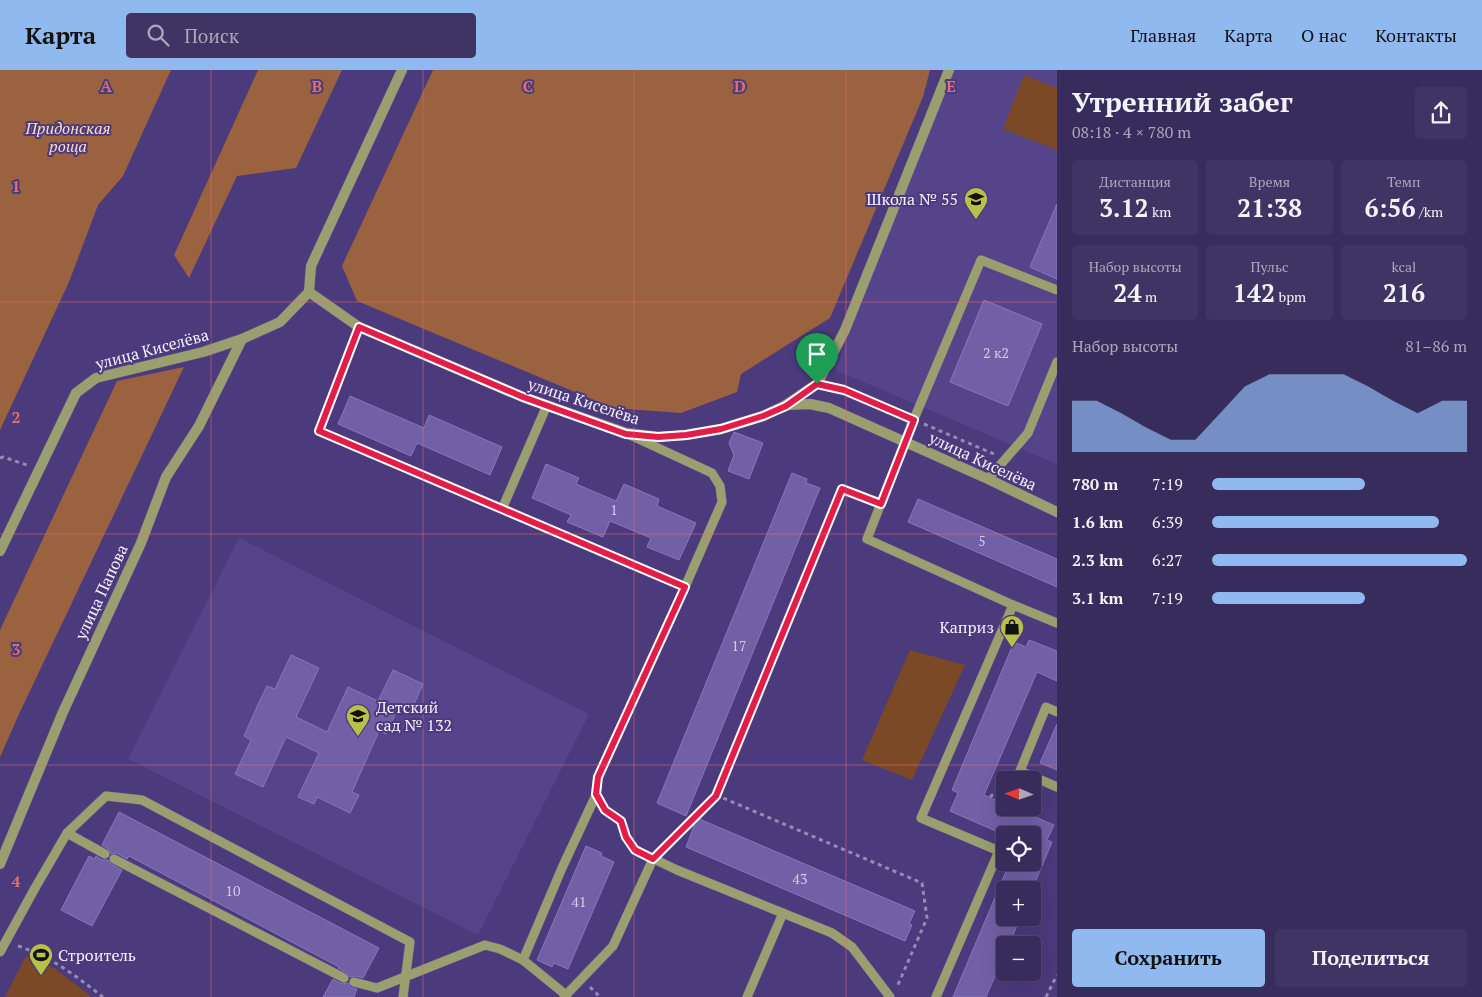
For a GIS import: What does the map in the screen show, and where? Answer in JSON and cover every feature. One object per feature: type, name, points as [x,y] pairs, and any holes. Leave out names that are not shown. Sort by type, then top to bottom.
[{"type":"street","points":[[309,292],[311,266],[402,70]]},
{"type":"street","points":[[786,406],[817,384],[845,330],[949,70]]},
{"type":"street","name":"улица Киселёва","points":[[0,551],[76,393],[96,378],[203,352],[242,339],[280,322],[309,292],[359,327],[523,397],[626,434],[658,437],[686,435],[721,429],[763,416],[786,406],[810,404],[829,408],[1057,512]]},
{"type":"street","name":"улица Папова","points":[[0,864],[67,703],[141,543],[166,478],[199,426],[242,339]]},
{"type":"lane","points":[[1057,290],[981,260],[905,442],[867,539],[1057,624]]},
{"type":"lane","points":[[359,327],[319,431],[685,587]]},
{"type":"lane","points":[[988,479],[1028,433],[1057,362]]},
{"type":"lane","points":[[502,509],[547,405]]},
{"type":"lane","points":[[523,960],[596,794],[598,777],[722,502],[720,486],[712,473],[626,434]]},
{"type":"lane","points":[[936,997],[999,852],[921,818],[1013,605]]},
{"type":"lane","points":[[1057,712],[1046,707],[1020,771],[1057,787]]},
{"type":"lane","points":[[596,794],[605,810],[621,821],[626,837],[635,850],[832,933],[852,946],[890,997]]},
{"type":"lane","points":[[0,952],[34,888],[67,833],[106,796],[142,800],[410,942],[403,997]]},
{"type":"lane","points":[[67,833],[105,854]]},
{"type":"lane","points":[[114,859],[344,978]]},
{"type":"lane","points":[[354,982],[377,988],[485,945],[500,949],[523,960],[565,996],[613,946],[653,859]]},
{"type":"lane","points":[[748,997],[783,913]]},
{"type":"path","points":[[817,384],[844,390],[996,455],[1002,461]]},
{"type":"path","points":[[0,458],[3,457],[39,469]]},
{"type":"path","points":[[653,859],[716,796],[842,489],[881,504]]},
{"type":"path","points":[[990,797],[996,792]]},
{"type":"path","points":[[716,796],[922,883],[927,918],[897,988]]},
{"type":"path","points":[[5,943],[33,951],[66,969],[103,997]]},
{"type":"path","points":[[1046,997],[1057,975]]},
{"type":"shaded area","name":"Школа № 55","points":[[954,70],[1057,70],[1057,464],[835,370]]},
{"type":"shaded area","points":[[1024,75],[1057,88],[1057,150],[1003,129]]},
{"type":"shaded area","name":"Детский сад № 132","points":[[239,538],[589,714],[478,935],[128,759]]},
{"type":"shaded area","points":[[910,650],[965,665],[912,780],[862,760]]},
{"type":"shaded area","name":"Строитель","points":[[26,956],[54,968],[92,997],[5,997]]},
{"type":"green space","name":"Придонская роща","points":[[0,70],[171,70],[123,176],[98,205],[69,282],[0,430]]},
{"type":"green space","points":[[258,70],[342,70],[296,168],[237,176],[189,278],[174,255]]},
{"type":"green space","points":[[433,70],[930,70],[923,97],[830,318],[741,374],[737,392],[681,413],[613,408],[357,301],[342,266]]},
{"type":"green space","points":[[184,367],[0,757],[0,630],[117,381]]},
{"type":"building","points":[[1057,204],[1057,279],[1030,267]]},
{"type":"building","points":[[984,300],[1042,324],[1008,406],[950,382]]},
{"type":"building","points":[[350,396],[424,428],[429,415],[502,447],[490,475],[417,443],[411,456],[338,424]]},
{"type":"building","points":[[734,432],[763,443],[749,479],[728,471],[734,455],[729,443]]},
{"type":"building","points":[[546,464],[579,478],[576,484],[616,501],[624,484],[659,499],[657,506],[696,523],[679,560],[647,547],[651,538],[610,521],[603,537],[567,522],[571,515],[532,498]]},
{"type":"building","points":[[792,473],[807,479],[806,483],[820,488],[686,816],[657,803]]},
{"type":"building","points":[[918,499],[1057,559],[1057,587],[908,522]]},
{"type":"building","points":[[1029,640],[1057,651],[1057,681],[1037,672],[984,795],[996,800],[996,816],[1033,816],[1054,825],[1047,840],[1052,842],[1041,868],[1041,826],[996,826],[996,831],[950,811],[958,793],[952,790],[1014,642],[1026,647]]},
{"type":"building","points":[[291,655],[319,668],[296,717],[327,732],[348,687],[378,701],[393,670],[423,684],[412,709],[400,704],[386,734],[379,731],[352,792],[359,795],[350,813],[317,797],[314,804],[298,797],[319,753],[286,737],[263,787],[235,774],[251,740],[244,736],[260,700],[267,686],[275,689]]},
{"type":"building","points":[[1057,724],[1057,770],[1040,763]]},
{"type":"building","points":[[119,812],[379,948],[363,978],[350,977],[339,967],[129,856],[127,859],[116,853],[111,854],[102,845]]},
{"type":"building","points":[[697,818],[915,911],[909,924],[912,925],[905,941],[686,847]]},
{"type":"building","points":[[586,846],[602,853],[601,856],[614,862],[568,969],[554,963],[552,967],[537,960]]},
{"type":"building","points":[[89,856],[95,859],[96,856],[102,860],[108,860],[111,864],[122,870],[92,926],[61,910]]},
{"type":"building","points":[[1006,871],[1040,871],[1036,881],[1002,881]]},
{"type":"building","points":[[996,895],[996,926],[1017,926],[1013,936],[996,936],[996,974],[986,997],[953,997]]},
{"type":"building","points":[[333,979],[342,984],[348,983],[350,987],[357,989],[354,997],[323,997]]},
{"type":"place","name":"Школа № 55","points":[[976,220]]},
{"type":"place","name":"Каприз","points":[[1012,648]]},
{"type":"place","name":"Детский сад № 132","points":[[358,737]]},
{"type":"place","name":"Строитель","points":[[41,976]]},
{"type":"route","points":[[359,327],[523,397],[626,434],[658,437],[686,435],[721,429],[763,416],[786,406],[817,384],[844,390],[914,420],[881,504],[842,489],[716,796],[653,859],[635,850],[626,837],[621,821],[605,810],[596,794],[598,777],[685,587],[319,431],[359,327]]}]
